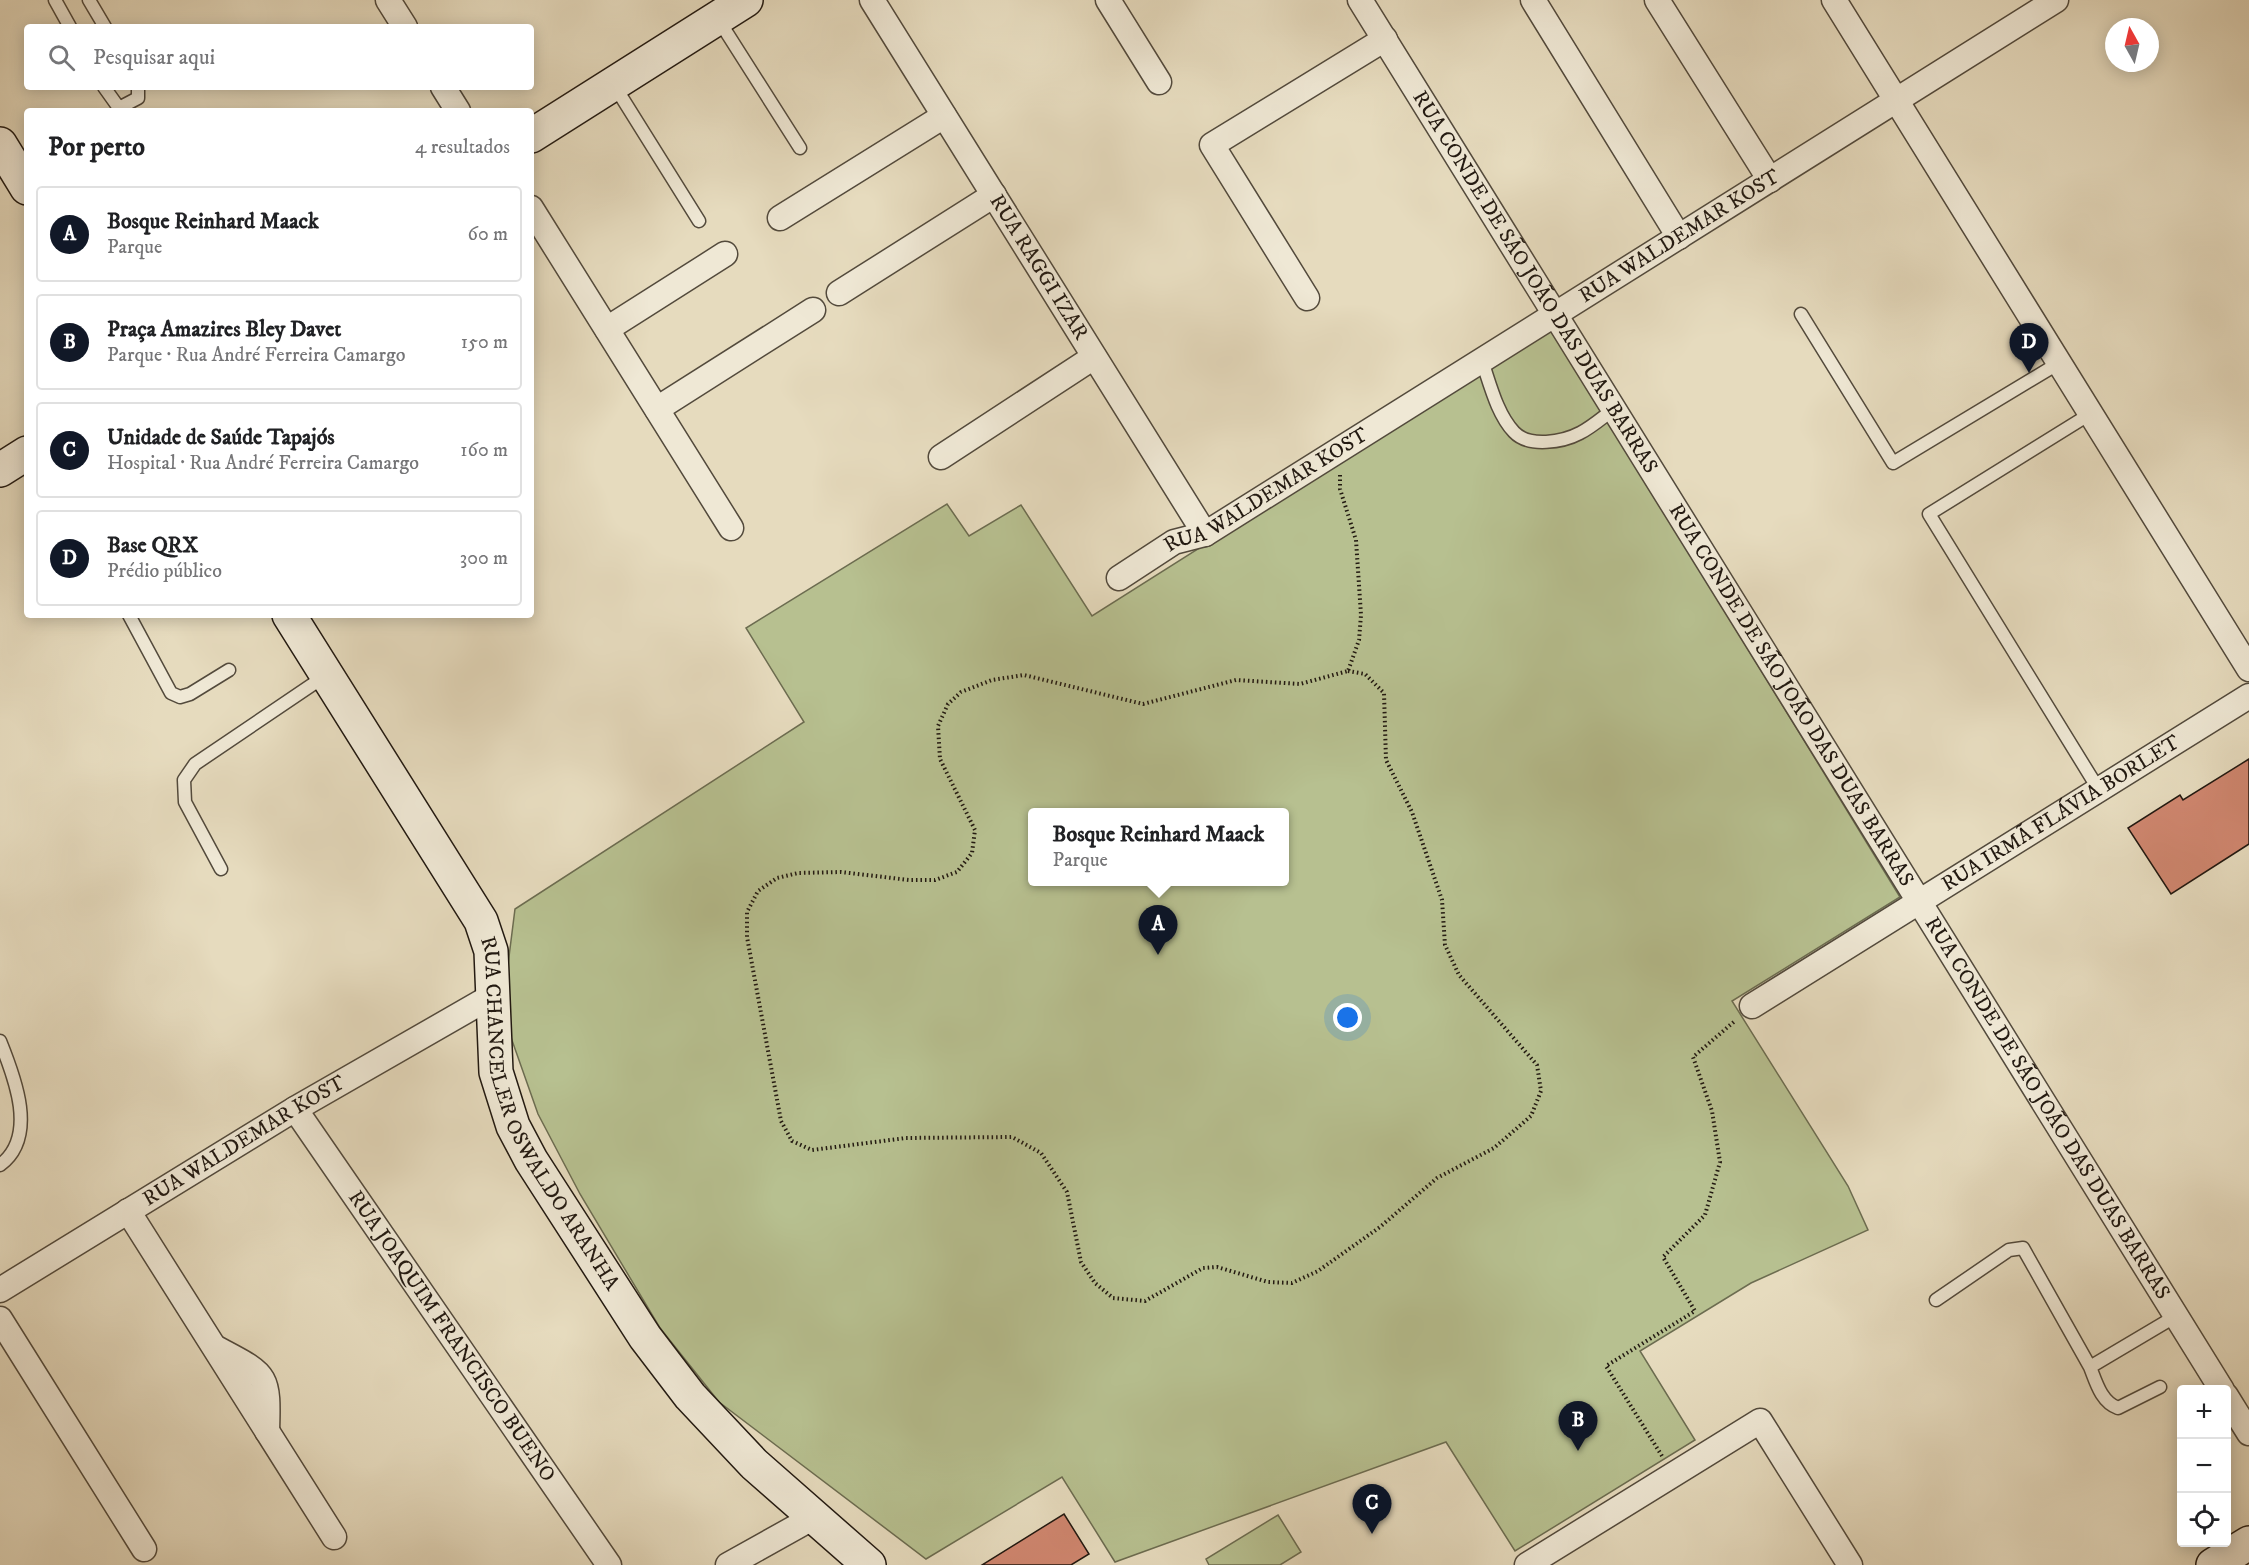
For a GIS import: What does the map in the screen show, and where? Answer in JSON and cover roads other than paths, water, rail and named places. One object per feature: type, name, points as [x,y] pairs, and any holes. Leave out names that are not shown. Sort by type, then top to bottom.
[{"type":"street","points":[[388,0],[403,24]]},
{"type":"street","points":[[534,134],[746,0]]},
{"type":"street","name":"RUA RAGGI IZAR","points":[[872,0],[1205,534]]},
{"type":"street","points":[[1107,0],[1159,82]]},
{"type":"street","name":"RUA CONDE DE SÃO JOÃO DAS DUAS BARRAS","points":[[1360,0],[2219,1385]]},
{"type":"street","points":[[1533,0],[1679,237]]},
{"type":"street","points":[[1657,0],[1770,180]]},
{"type":"street","points":[[1834,0],[2249,669]]},
{"type":"street","name":"RUA WALDEMAR KOST","points":[[1119,578],[1174,542],[1205,534],[2055,0]]},
{"type":"street","points":[[1307,298],[1212,145],[1385,39]]},
{"type":"street","points":[[445,90],[456,108]]},
{"type":"street","points":[[780,218],[944,116]]},
{"type":"street","points":[[0,144],[24,183]]},
{"type":"street","points":[[839,294],[994,195]]},
{"type":"street","points":[[534,213],[731,528]]},
{"type":"street","points":[[607,329],[724,254]]},
{"type":"street","points":[[657,409],[813,310]]},
{"type":"street","points":[[941,458],[1095,357]]},
{"type":"street","points":[[0,470],[24,455]]},
{"type":"street","name":"RUA CHANCELER OSWALDO ARANHA","points":[[291,618],[481,921],[491,951],[496,1072],[513,1126],[536,1168],[664,1365],[724,1434],[863,1563]]},
{"type":"street","name":"RUA IRMÃ FLÁVIA BORLET","points":[[1752,1006],[2249,696]]},
{"type":"street","name":"RUA WALDEMAR KOST","points":[[0,1290],[295,1109],[492,996]]},
{"type":"street","name":"RUA JOAQUIM FRANCISCO BUENO","points":[[295,1109],[609,1565]]},
{"type":"street","points":[[128,1211],[334,1537]]},
{"type":"street","points":[[0,1319],[144,1549]]},
{"type":"street","points":[[2231,1404],[2249,1432]]},
{"type":"street","points":[[1527,1565],[1760,1421],[1850,1565]]},
{"type":"street","points":[[728,1565],[814,1516]]},
{"type":"street","points":[[2213,1565],[2249,1543]]},
{"type":"lane","points":[[55,0],[68,24]]},
{"type":"lane","points":[[89,0],[103,24]]},
{"type":"lane","points":[[717,18],[800,148]]},
{"type":"lane","points":[[614,84],[699,220]]},
{"type":"lane","points":[[106,90],[119,108],[138,98],[138,90]]},
{"type":"lane","points":[[1801,314],[1893,463],[2059,363]]},
{"type":"lane","points":[[1482,361],[1498,404],[1515,433],[1524,439],[1542,443],[1579,434],[1614,409]]},
{"type":"lane","points":[[2091,414],[1929,514],[2099,790]]},
{"type":"lane","points":[[131,618],[171,693],[180,697],[190,694],[229,670]]},
{"type":"lane","points":[[221,869],[185,802],[184,780],[195,764],[326,675]]},
{"type":"lane","points":[[0,1041],[10,1066],[22,1124],[19,1143],[0,1165]]},
{"type":"lane","points":[[1936,1300],[2009,1250],[2023,1248],[2110,1405],[2118,1408],[2160,1387]]},
{"type":"lane","points":[[2090,1367],[2176,1316]]},
{"type":"place","name":"Base QRX","points":[[2029,373]]},
{"type":"place","name":"Bosque Reinhard Maack","points":[[1158,955]]},
{"type":"place","name":"Praça Amazires Bley Davet","points":[[1578,1451]]},
{"type":"place","name":"Unidade de Saúde Tapajós","points":[[1372,1534]]}]
